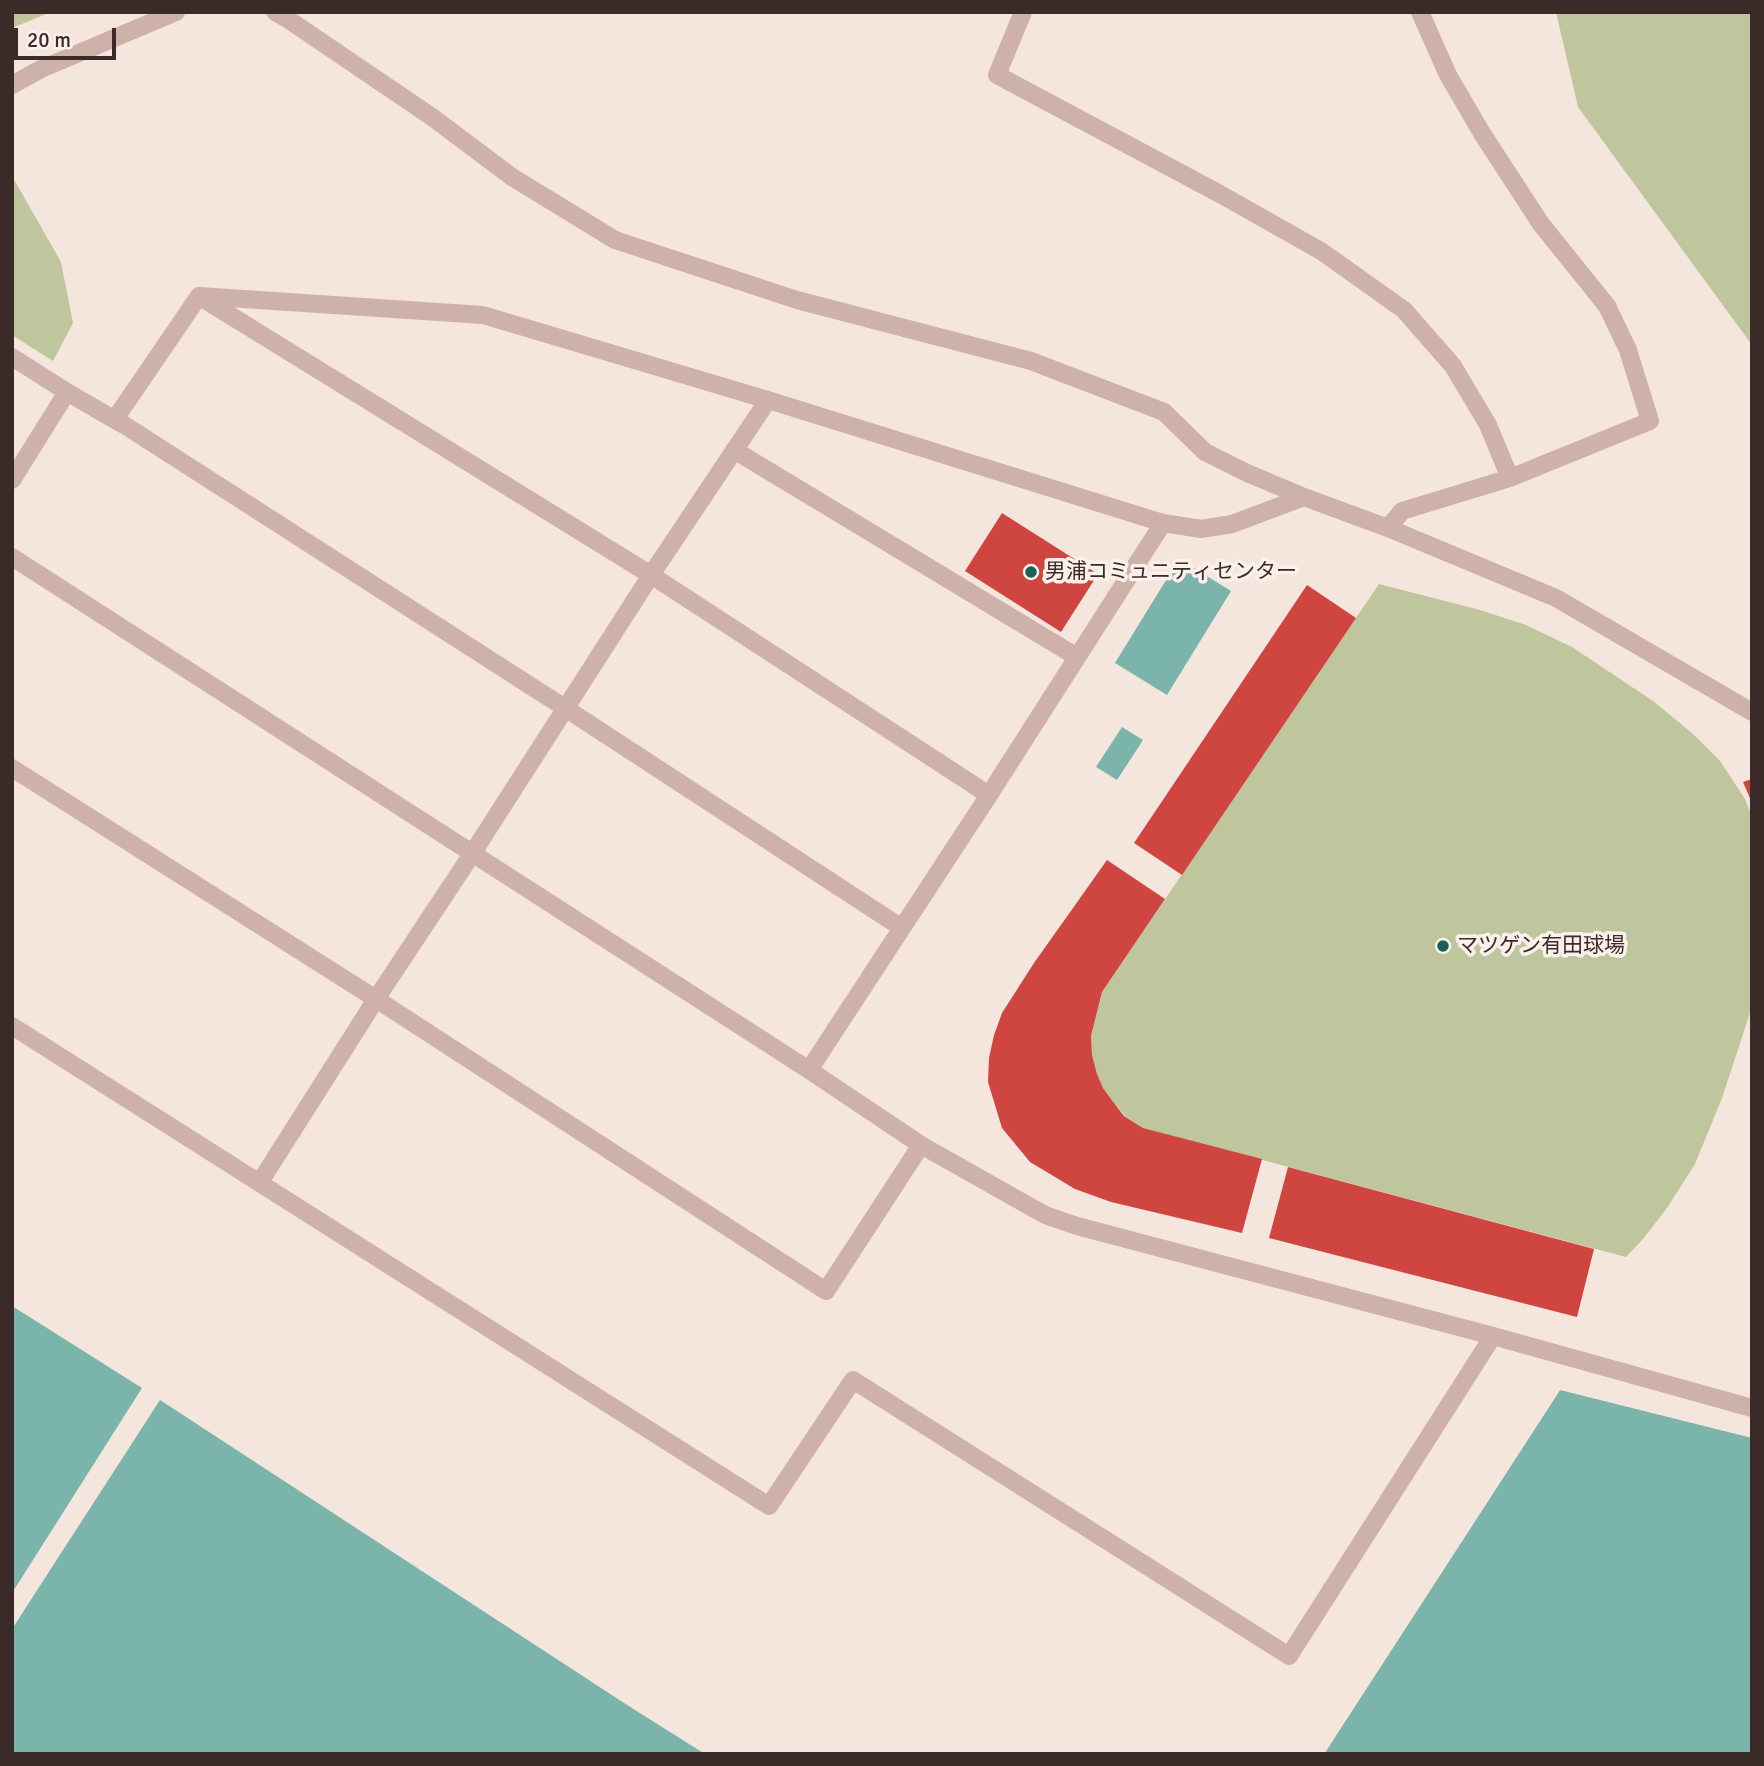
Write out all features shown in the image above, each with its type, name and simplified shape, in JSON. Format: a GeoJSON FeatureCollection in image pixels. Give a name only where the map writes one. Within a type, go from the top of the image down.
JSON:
{"type":"FeatureCollection","features":[{"type":"Feature","properties":{"kind":"street"},"geometry":{"type":"LineString","coordinates":[[12,85],[54,63],[176,12]]}},
{"type":"Feature","properties":{"kind":"street"},"geometry":{"type":"LineString","coordinates":[[1023,12],[997,75],[1321,251],[1404,310],[1453,366],[1488,425],[1510,478]]}},
{"type":"Feature","properties":{"kind":"street"},"geometry":{"type":"LineString","coordinates":[[1388,527],[1402,511],[1510,478],[1650,421],[1628,350],[1607,306],[1541,224],[1483,135],[1448,75],[1420,12]]}},
{"type":"Feature","properties":{"kind":"street"},"geometry":{"type":"LineString","coordinates":[[286,15],[432,117],[512,177],[615,240],[797,300],[1031,361],[1164,412],[1205,452],[1304,497],[1388,527],[1556,598],[1752,712]]}},
{"type":"Feature","properties":{"kind":"street"},"geometry":{"type":"LineString","coordinates":[[199,296],[482,315],[768,400],[1163,523],[1200,529],[1232,524],[1304,497]]}},
{"type":"Feature","properties":{"kind":"street"},"geometry":{"type":"LineString","coordinates":[[199,296],[115,419],[902,928]]}},
{"type":"Feature","properties":{"kind":"street"},"geometry":{"type":"LineString","coordinates":[[199,296],[651,575],[989,795]]}},
{"type":"Feature","properties":{"kind":"street"},"geometry":{"type":"LineString","coordinates":[[12,357],[67,393],[122,424]]}},
{"type":"Feature","properties":{"kind":"street"},"geometry":{"type":"LineString","coordinates":[[12,480],[67,393]]}},
{"type":"Feature","properties":{"kind":"street"},"geometry":{"type":"LineString","coordinates":[[260,1182],[651,575],[768,400]]}},
{"type":"Feature","properties":{"kind":"street"},"geometry":{"type":"LineString","coordinates":[[734,450],[1077,657]]}},
{"type":"Feature","properties":{"kind":"street"},"geometry":{"type":"LineString","coordinates":[[809,1070],[1163,523]]}},
{"type":"Feature","properties":{"kind":"street"},"geometry":{"type":"LineString","coordinates":[[12,557],[809,1070],[921,1145],[1025,1205],[1077,1226],[1752,1408]]}},
{"type":"Feature","properties":{"kind":"street"},"geometry":{"type":"LineString","coordinates":[[12,768],[376,999],[826,1292],[921,1145]]}},
{"type":"Feature","properties":{"kind":"street"},"geometry":{"type":"LineString","coordinates":[[12,1026],[769,1506],[853,1380],[1289,1656],[1493,1336]]}},
{"type":"Feature","properties":{"kind":"green space"},"geometry":{"type":"Polygon","coordinates":[[[12,12],[51,12],[12,28],[12,12]]]}},
{"type":"Feature","properties":{"kind":"green space"},"geometry":{"type":"Polygon","coordinates":[[[1556,12],[1752,12],[1752,345],[1578,107],[1556,12]]]}},
{"type":"Feature","properties":{"kind":"green space"},"geometry":{"type":"Polygon","coordinates":[[[12,176],[61,262],[73,323],[53,361],[12,335],[12,176]]]}},
{"type":"Feature","properties":{"kind":"green space","name":"マツゲン有田球場"},"geometry":{"type":"Polygon","coordinates":[[[1379,584],[1526,625],[1572,647],[1653,701],[1692,733],[1720,761],[1745,799],[1752,817],[1752,1006],[1722,1098],[1695,1164],[1667,1208],[1626,1257],[1143,1128],[1125,1116],[1103,1088],[1097,1074],[1091,1036],[1102,992],[1379,584]]]}},
{"type":"Feature","properties":{"kind":"water"},"geometry":{"type":"Polygon","coordinates":[[[1179,559],[1231,591],[1167,695],[1115,663],[1179,559]]]}},
{"type":"Feature","properties":{"kind":"water"},"geometry":{"type":"Polygon","coordinates":[[[1122,727],[1143,740],[1117,780],[1096,767],[1122,727]]]}},
{"type":"Feature","properties":{"kind":"water"},"geometry":{"type":"Polygon","coordinates":[[[12,1306],[142,1388],[12,1593],[12,1306]]]}},
{"type":"Feature","properties":{"kind":"water"},"geometry":{"type":"Polygon","coordinates":[[[1560,1390],[1752,1438],[1752,1754],[1324,1754],[1560,1390]]]}},
{"type":"Feature","properties":{"kind":"water"},"geometry":{"type":"Polygon","coordinates":[[[160,1400],[705,1754],[12,1754],[12,1629],[160,1400]]]}},
{"type":"Feature","properties":{"kind":"pier"},"geometry":{"type":"Polygon","coordinates":[[[1557,1389],[1560,1390],[1324,1754],[1321,1754],[1557,1389]]]}},
{"type":"Feature","properties":{"kind":"building","name":"男浦コミュニティセンター"},"geometry":{"type":"Polygon","coordinates":[[[1002,513],[1098,574],[1061,632],[965,571],[1002,513]]]}},
{"type":"Feature","properties":{"kind":"building"},"geometry":{"type":"Polygon","coordinates":[[[1307,585],[1356,618],[1182,875],[1134,843],[1307,585]]]}},
{"type":"Feature","properties":{"kind":"building"},"geometry":{"type":"Polygon","coordinates":[[[1752,779],[1752,803],[1743,782],[1752,779]]]}},
{"type":"Feature","properties":{"kind":"building"},"geometry":{"type":"Polygon","coordinates":[[[1107,860],[1165,899],[1102,992],[1091,1036],[1097,1074],[1103,1088],[1124,1116],[1143,1128],[1262,1159],[1242,1233],[1111,1202],[1075,1189],[1030,1162],[1002,1128],[988,1082],[989,1058],[1002,1013],[1107,860]]]}},
{"type":"Feature","properties":{"kind":"building"},"geometry":{"type":"Polygon","coordinates":[[[1288,1167],[1594,1249],[1577,1317],[1269,1238],[1288,1167]]]}},
{"type":"Feature","properties":{"kind":"place","name":"男浦コミュニティセンター"},"geometry":{"type":"Point","coordinates":[1031,572]}},
{"type":"Feature","properties":{"kind":"place","name":"マツゲン有田球場"},"geometry":{"type":"Point","coordinates":[1443,946]}}]}
